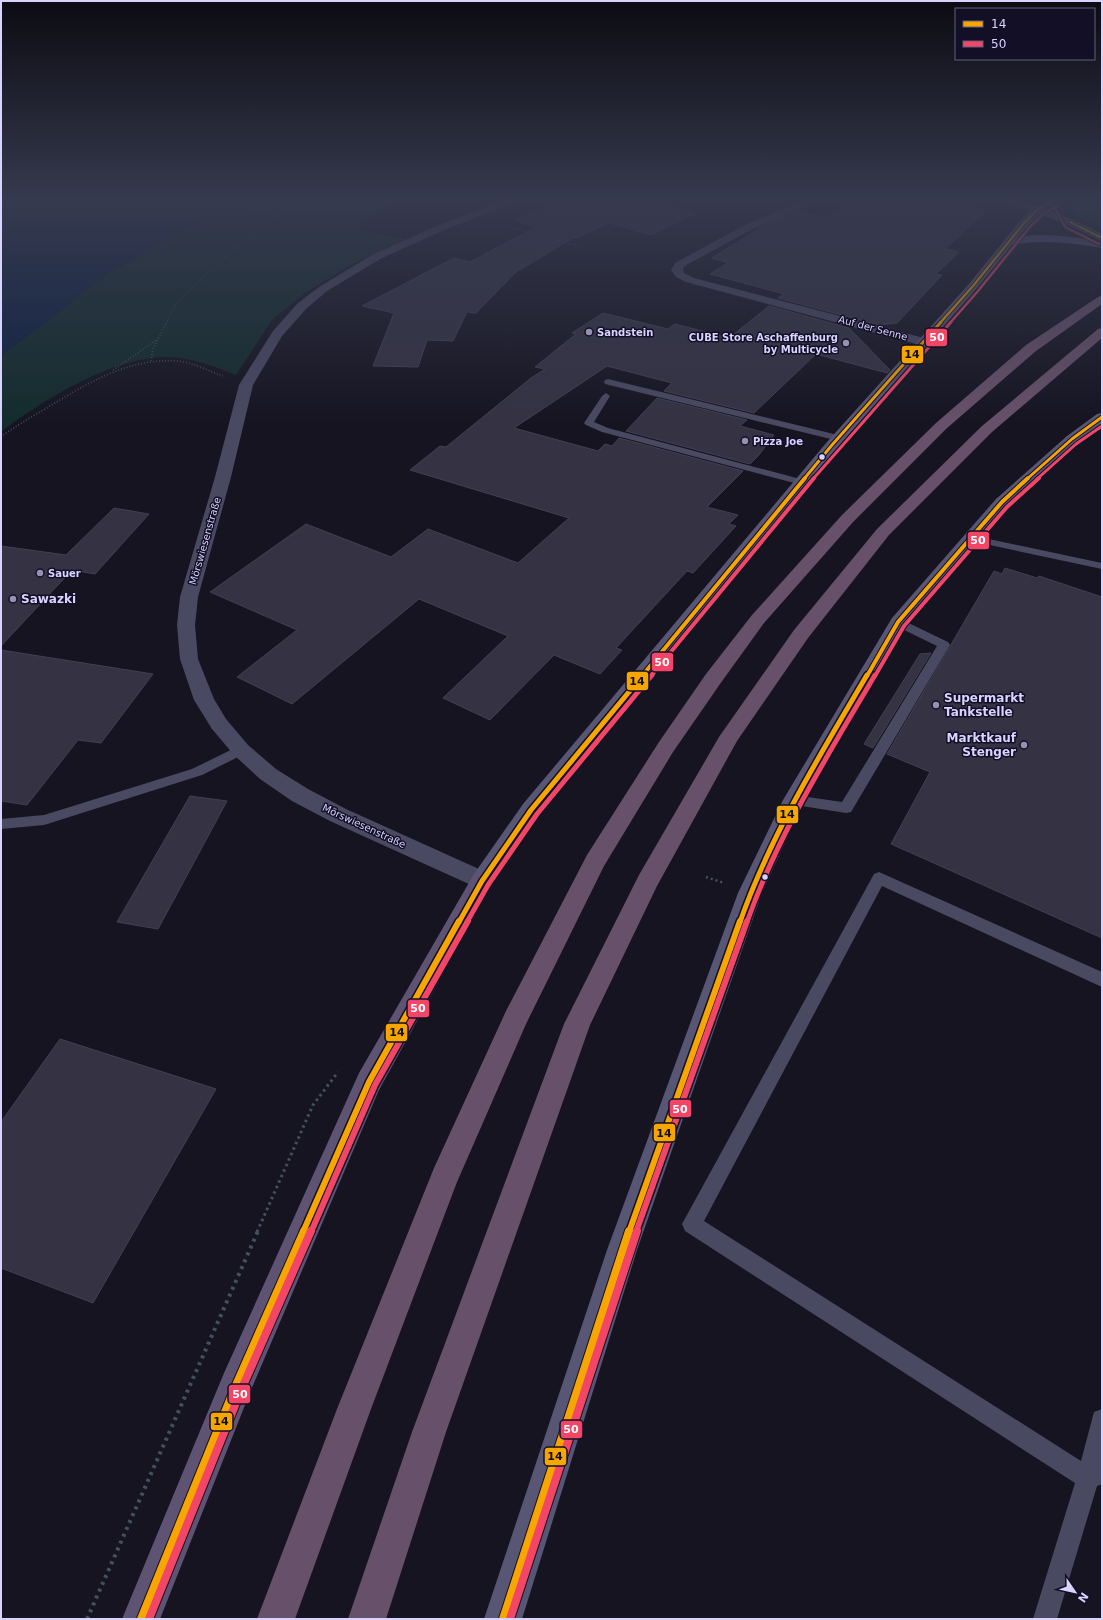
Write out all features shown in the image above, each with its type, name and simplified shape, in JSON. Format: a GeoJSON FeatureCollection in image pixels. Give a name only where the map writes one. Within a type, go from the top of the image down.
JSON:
{"type":"FeatureCollection","features":[{"type":"Feature","properties":{"kind":"highway"},"geometry":{"type":"LineString","coordinates":[[276,1619],[354,1409],[444,1178],[514,1019],[595,861],[666,746],[712,679],[758,619],[848,518],[941,426],[1025,353],[1099,301]]}},
{"type":"Feature","properties":{"kind":"highway"},"geometry":{"type":"LineString","coordinates":[[367,1619],[428,1432],[577,1024],[647,882],[686,813],[730,737],[801,634],[883,532],[987,429],[1102,332]]}},
{"type":"Feature","properties":{"kind":"main road"},"geometry":{"type":"LineString","coordinates":[[141,1619],[236,1385],[369,1082],[482,881]]}},
{"type":"Feature","properties":{"kind":"street","name":"Mörswiesenstraße"},"geometry":{"type":"LineString","coordinates":[[349,274],[323,289],[302,306],[277,334],[246,385],[223,477],[189,597],[186,625],[189,659],[204,700],[219,724],[241,750],[268,774],[300,795],[338,815],[482,881]]}},
{"type":"Feature","properties":{"kind":"street","name":"Auf der Senne"},"geometry":{"type":"LineString","coordinates":[[680,274],[690,280],[924,342]]}},
{"type":"Feature","properties":{"kind":"street"},"geometry":{"type":"LineString","coordinates":[[482,881],[531,810],[839,438],[983,274]]}},
{"type":"Feature","properties":{"kind":"street"},"geometry":{"type":"LineString","coordinates":[[504,1619],[624,1242],[750,893],[794,800],[898,622],[1002,502],[1072,439],[1102,417]]}},
{"type":"Feature","properties":{"kind":"lane"},"geometry":{"type":"LineString","coordinates":[[608,382],[839,438]]}},
{"type":"Feature","properties":{"kind":"lane"},"geometry":{"type":"LineString","coordinates":[[606,396],[589,423],[605,430],[802,482]]}},
{"type":"Feature","properties":{"kind":"lane"},"geometry":{"type":"LineString","coordinates":[[970,538],[1102,566]]}},
{"type":"Feature","properties":{"kind":"lane"},"geometry":{"type":"LineString","coordinates":[[794,800],[846,808],[944,645],[898,622]]}},
{"type":"Feature","properties":{"kind":"lane"},"geometry":{"type":"LineString","coordinates":[[1,824],[44,820],[197,772],[241,750]]}},
{"type":"Feature","properties":{"kind":"lane"},"geometry":{"type":"LineString","coordinates":[[1095,1476],[692,1224],[879,878],[1102,980]]}},
{"type":"Feature","properties":{"kind":"lane"},"geometry":{"type":"LineString","coordinates":[[1045,1619],[1095,1476],[1102,1420]]}},
{"type":"Feature","properties":{"kind":"path"},"geometry":{"type":"LineString","coordinates":[[151,361],[153,349],[177,302],[208,274]]}},
{"type":"Feature","properties":{"kind":"path"},"geometry":{"type":"LineString","coordinates":[[109,373],[158,339]]}},
{"type":"Feature","properties":{"kind":"path"},"geometry":{"type":"LineString","coordinates":[[1,437],[16,426],[94,379],[123,368],[151,361],[178,361],[199,366],[246,385]]}},
{"type":"Feature","properties":{"kind":"green space"},"geometry":{"type":"Polygon","coordinates":[[[107,274],[337,274],[306,292],[272,320],[236,375],[203,363],[168,357],[147,359],[125,364],[80,382],[58,394],[1,432],[1,355],[50,319],[107,274]]]}},
{"type":"Feature","properties":{"kind":"water"},"geometry":{"type":"Polygon","coordinates":[[[1,274],[107,274],[50,319],[1,355],[1,274]]]}},
{"type":"Feature","properties":{"kind":"building"},"geometry":{"type":"Polygon","coordinates":[[[424,274],[514,274],[476,313],[467,312],[453,341],[427,340],[418,367],[373,366],[394,313],[362,306],[424,274]]]}},
{"type":"Feature","properties":{"kind":"building"},"geometry":{"type":"Polygon","coordinates":[[[710,274],[936,274],[942,275],[897,323],[879,325],[778,298],[784,294],[710,274]]]}},
{"type":"Feature","properties":{"kind":"building"},"geometry":{"type":"Polygon","coordinates":[[[769,306],[849,328],[890,370],[887,373],[816,354],[754,413],[664,391],[672,383],[607,366],[514,428],[598,451],[605,444],[612,446],[619,438],[743,471],[707,507],[738,515],[729,524],[736,526],[693,573],[687,571],[616,648],[622,650],[600,674],[554,655],[490,720],[443,698],[508,636],[419,599],[292,704],[237,677],[297,630],[210,592],[306,524],[391,557],[428,529],[518,563],[569,518],[410,470],[440,446],[446,447],[531,378],[545,369],[535,367],[576,334],[572,333],[603,313],[668,329],[675,324],[729,338],[769,306]]]}},
{"type":"Feature","properties":{"kind":"building"},"geometry":{"type":"Polygon","coordinates":[[[657,398],[747,420],[740,426],[774,435],[750,464],[626,431],[657,398]]]}},
{"type":"Feature","properties":{"kind":"building"},"geometry":{"type":"Polygon","coordinates":[[[114,508],[149,514],[95,574],[72,570],[1,646],[1,546],[66,555],[114,508]]]}},
{"type":"Feature","properties":{"kind":"building","name":"Marktkauf Stenger"},"geometry":{"type":"Polygon","coordinates":[[[1005,568],[1037,578],[1039,576],[1102,597],[1102,938],[891,844],[930,772],[887,754],[994,571],[1002,574],[1005,568]]]}},
{"type":"Feature","properties":{"kind":"building"},"geometry":{"type":"Polygon","coordinates":[[[1,650],[153,674],[101,743],[78,740],[27,805],[1,801],[1,650]]]}},
{"type":"Feature","properties":{"kind":"building"},"geometry":{"type":"Polygon","coordinates":[[[931,653],[873,748],[864,744],[920,654],[931,653]]]}},
{"type":"Feature","properties":{"kind":"building"},"geometry":{"type":"Polygon","coordinates":[[[190,796],[227,801],[158,929],[117,922],[190,796]]]}},
{"type":"Feature","properties":{"kind":"building"},"geometry":{"type":"Polygon","coordinates":[[[60,1039],[216,1089],[93,1303],[1,1268],[1,1122],[60,1039]]]}},
{"type":"Feature","properties":{"kind":"transit line","name":"14"},"geometry":{"type":"LineString","coordinates":[[141,1619],[236,1385],[369,1082],[482,881],[531,810],[832,445],[983,274]]}},
{"type":"Feature","properties":{"kind":"transit line","name":"50"},"geometry":{"type":"LineString","coordinates":[[149,1619],[242,1388],[375,1085],[488,885],[537,814],[837,450],[992,274]]}},
{"type":"Feature","properties":{"kind":"transit line","name":"14"},"geometry":{"type":"LineString","coordinates":[[503,1619],[622,1250],[750,893],[794,800],[898,622],[1002,502],[1072,439],[1102,417]]}},
{"type":"Feature","properties":{"kind":"transit line","name":"50"},"geometry":{"type":"LineString","coordinates":[[510,1619],[629,1252],[756,896],[800,803],[904,626],[1007,507],[1076,444],[1102,426]]}},
{"type":"Feature","properties":{"kind":"place","name":"Sandstein"},"geometry":{"type":"Point","coordinates":[589,332]}},
{"type":"Feature","properties":{"kind":"place","name":"CUBE Store Aschaffenburg by Multicycle"},"geometry":{"type":"Point","coordinates":[846,343]}},
{"type":"Feature","properties":{"kind":"place","name":"Pizza Joe"},"geometry":{"type":"Point","coordinates":[745,441]}},
{"type":"Feature","properties":{"kind":"place","name":"Sauer"},"geometry":{"type":"Point","coordinates":[40,573]}},
{"type":"Feature","properties":{"kind":"place","name":"Sawazki"},"geometry":{"type":"Point","coordinates":[13,599]}},
{"type":"Feature","properties":{"kind":"place","name":"Supermarkt Tankstelle"},"geometry":{"type":"Point","coordinates":[936,705]}},
{"type":"Feature","properties":{"kind":"place","name":"Marktkauf Stenger"},"geometry":{"type":"Point","coordinates":[1024,745]}}]}
